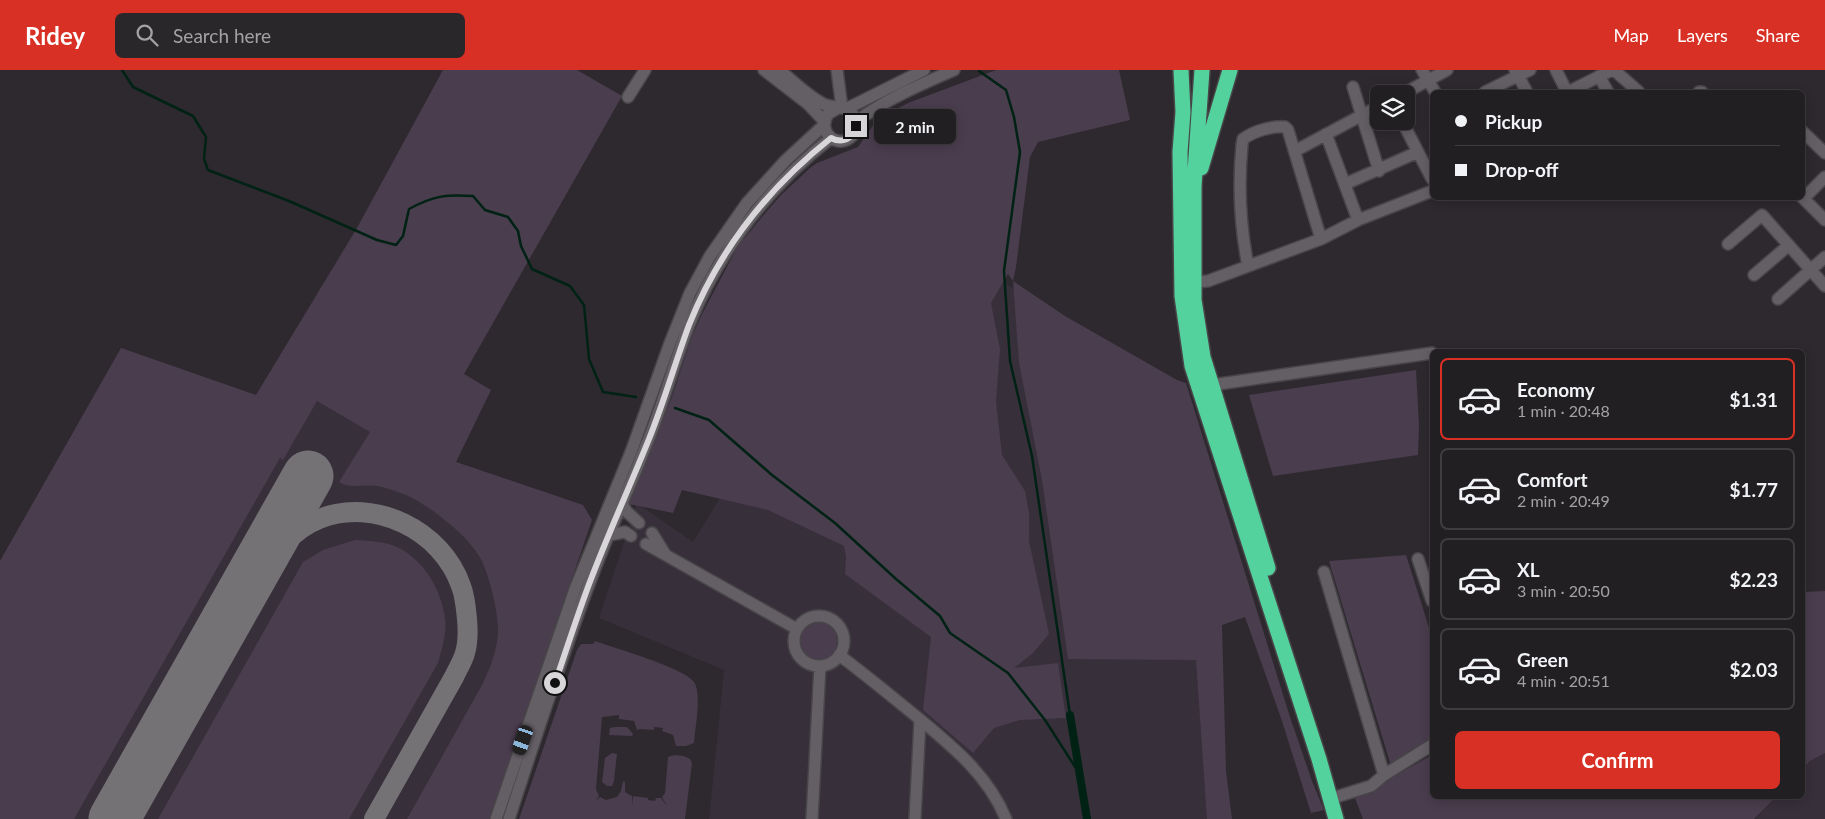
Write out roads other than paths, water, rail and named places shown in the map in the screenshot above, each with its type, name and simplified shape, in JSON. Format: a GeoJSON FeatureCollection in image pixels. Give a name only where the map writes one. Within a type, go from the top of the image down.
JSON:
{"type":"FeatureCollection","features":[{"type":"Feature","properties":{"kind":"highway"},"geometry":{"type":"LineString","coordinates":[[1202,70],[1194,186],[1193,282],[1200,341],[1212,386],[1346,819]]}},
{"type":"Feature","properties":{"kind":"highway"},"geometry":{"type":"LineString","coordinates":[[1194,186],[1230,70]]}},
{"type":"Feature","properties":{"kind":"highway"},"geometry":{"type":"LineString","coordinates":[[1180,72],[1183,112],[1180,152],[1182,296],[1192,366],[1319,759],[1336,819]]}},
{"type":"Feature","properties":{"kind":"street"},"geometry":{"type":"LineString","coordinates":[[628,96],[645,70]]}},
{"type":"Feature","properties":{"kind":"street"},"geometry":{"type":"LineString","coordinates":[[764,70],[808,104],[824,124],[826,132],[831,138],[838,140],[847,139],[855,130],[856,122],[853,114],[842,108],[828,106],[817,100],[779,70]]}},
{"type":"Feature","properties":{"kind":"street"},"geometry":{"type":"LineString","coordinates":[[837,70],[842,108]]}},
{"type":"Feature","properties":{"kind":"street"},"geometry":{"type":"LineString","coordinates":[[571,620],[580,575],[638,434],[670,344],[700,274],[722,238],[747,203],[785,161],[824,124],[828,114],[924,70]]}},
{"type":"Feature","properties":{"kind":"street"},"geometry":{"type":"LineString","coordinates":[[856,122],[922,84],[954,70]]}},
{"type":"Feature","properties":{"kind":"street"},"geometry":{"type":"LineString","coordinates":[[1413,85],[1425,75],[1447,70]]}},
{"type":"Feature","properties":{"kind":"street"},"geometry":{"type":"LineString","coordinates":[[1489,90],[1517,73],[1530,70]]}},
{"type":"Feature","properties":{"kind":"street"},"geometry":{"type":"LineString","coordinates":[[1556,70],[1567,90]]}},
{"type":"Feature","properties":{"kind":"street"},"geometry":{"type":"LineString","coordinates":[[1572,90],[1613,70],[1637,90]]}},
{"type":"Feature","properties":{"kind":"street"},"geometry":{"type":"LineString","coordinates":[[1517,73],[1526,90]]}},
{"type":"Feature","properties":{"kind":"street"},"geometry":{"type":"LineString","coordinates":[[1425,75],[1434,90]]}},
{"type":"Feature","properties":{"kind":"street"},"geometry":{"type":"LineString","coordinates":[[1600,76],[1607,90]]}},
{"type":"Feature","properties":{"kind":"street"},"geometry":{"type":"LineString","coordinates":[[1353,87],[1379,171]]}},
{"type":"Feature","properties":{"kind":"street"},"geometry":{"type":"LineString","coordinates":[[1295,151],[1370,111]]}},
{"type":"Feature","properties":{"kind":"street"},"geometry":{"type":"LineString","coordinates":[[1248,266],[1240,214],[1239,183],[1243,139],[1249,134],[1272,127],[1285,127],[1288,130],[1321,239]]}},
{"type":"Feature","properties":{"kind":"street"},"geometry":{"type":"LineString","coordinates":[[1407,130],[1430,175]]}},
{"type":"Feature","properties":{"kind":"street"},"geometry":{"type":"LineString","coordinates":[[1326,134],[1358,220]]}},
{"type":"Feature","properties":{"kind":"street"},"geometry":{"type":"LineString","coordinates":[[1805,134],[1825,153]]}},
{"type":"Feature","properties":{"kind":"street"},"geometry":{"type":"LineString","coordinates":[[496,819],[566,632],[656,422],[689,326],[714,273],[734,240],[758,209],[793,170],[831,138]]}},
{"type":"Feature","properties":{"kind":"street"},"geometry":{"type":"LineString","coordinates":[[1345,184],[1379,171],[1418,152]]}},
{"type":"Feature","properties":{"kind":"street"},"geometry":{"type":"LineString","coordinates":[[1805,195],[1825,177]]}},
{"type":"Feature","properties":{"kind":"street"},"geometry":{"type":"LineString","coordinates":[[1193,282],[1208,280],[1321,239],[1358,220],[1430,192]]}},
{"type":"Feature","properties":{"kind":"street"},"geometry":{"type":"LineString","coordinates":[[1805,199],[1825,220]]}},
{"type":"Feature","properties":{"kind":"street"},"geometry":{"type":"LineString","coordinates":[[1728,244],[1762,215],[1825,286]]}},
{"type":"Feature","properties":{"kind":"street"},"geometry":{"type":"LineString","coordinates":[[1754,275],[1789,245]]}},
{"type":"Feature","properties":{"kind":"street"},"geometry":{"type":"LineString","coordinates":[[1778,299],[1825,257]]}},
{"type":"Feature","properties":{"kind":"street"},"geometry":{"type":"LineString","coordinates":[[1212,386],[1430,353]]}},
{"type":"Feature","properties":{"kind":"street"},"geometry":{"type":"LineString","coordinates":[[622,503],[626,511],[638,523]]}},
{"type":"Feature","properties":{"kind":"street"},"geometry":{"type":"LineString","coordinates":[[609,535],[628,534],[618,514]]}},
{"type":"Feature","properties":{"kind":"street"},"geometry":{"type":"LineString","coordinates":[[652,533],[665,554]]}},
{"type":"Feature","properties":{"kind":"street"},"geometry":{"type":"LineString","coordinates":[[646,544],[797,629]]}},
{"type":"Feature","properties":{"kind":"street"},"geometry":{"type":"LineString","coordinates":[[1418,559],[1430,595]]}},
{"type":"Feature","properties":{"kind":"street"},"geometry":{"type":"LineString","coordinates":[[1324,572],[1384,775]]}},
{"type":"Feature","properties":{"kind":"street"},"geometry":{"type":"LineString","coordinates":[[824,617],[832,620],[842,632],[843,648],[840,655],[831,663],[820,666],[805,662],[796,651],[794,644],[797,629],[808,618],[824,617]]}},
{"type":"Feature","properties":{"kind":"street"},"geometry":{"type":"LineString","coordinates":[[509,819],[566,632]]}},
{"type":"Feature","properties":{"kind":"street"},"geometry":{"type":"LineString","coordinates":[[840,655],[946,740],[982,777],[995,796],[1006,819]]}},
{"type":"Feature","properties":{"kind":"street"},"geometry":{"type":"LineString","coordinates":[[812,819],[820,666]]}},
{"type":"Feature","properties":{"kind":"street"},"geometry":{"type":"LineString","coordinates":[[914,819],[920,720]]}},
{"type":"Feature","properties":{"kind":"street"},"geometry":{"type":"LineString","coordinates":[[1339,796],[1370,786],[1430,746]]}},
{"type":"Feature","properties":{"kind":"waterway"},"geometry":{"type":"LineString","coordinates":[[122,70],[133,87],[193,116],[206,137],[204,159],[208,170],[289,201],[377,240],[396,245],[403,236],[409,209],[425,201],[440,197],[455,195],[473,196],[485,210],[508,217],[518,231],[521,246],[532,269],[570,286],[584,305],[589,359],[603,392],[636,397]]}},
{"type":"Feature","properties":{"kind":"waterway"},"geometry":{"type":"LineString","coordinates":[[979,71],[1006,90],[1014,117],[1020,152],[1004,271],[1010,361],[1032,456],[1070,715]]}},
{"type":"Feature","properties":{"kind":"waterway"},"geometry":{"type":"LineString","coordinates":[[675,408],[709,420],[772,475],[835,523],[940,616],[950,633],[1008,673],[1045,720],[1079,773]]}},
{"type":"Feature","properties":{"kind":"waterway"},"geometry":{"type":"LineString","coordinates":[[1070,715],[1087,819]]}}]}
